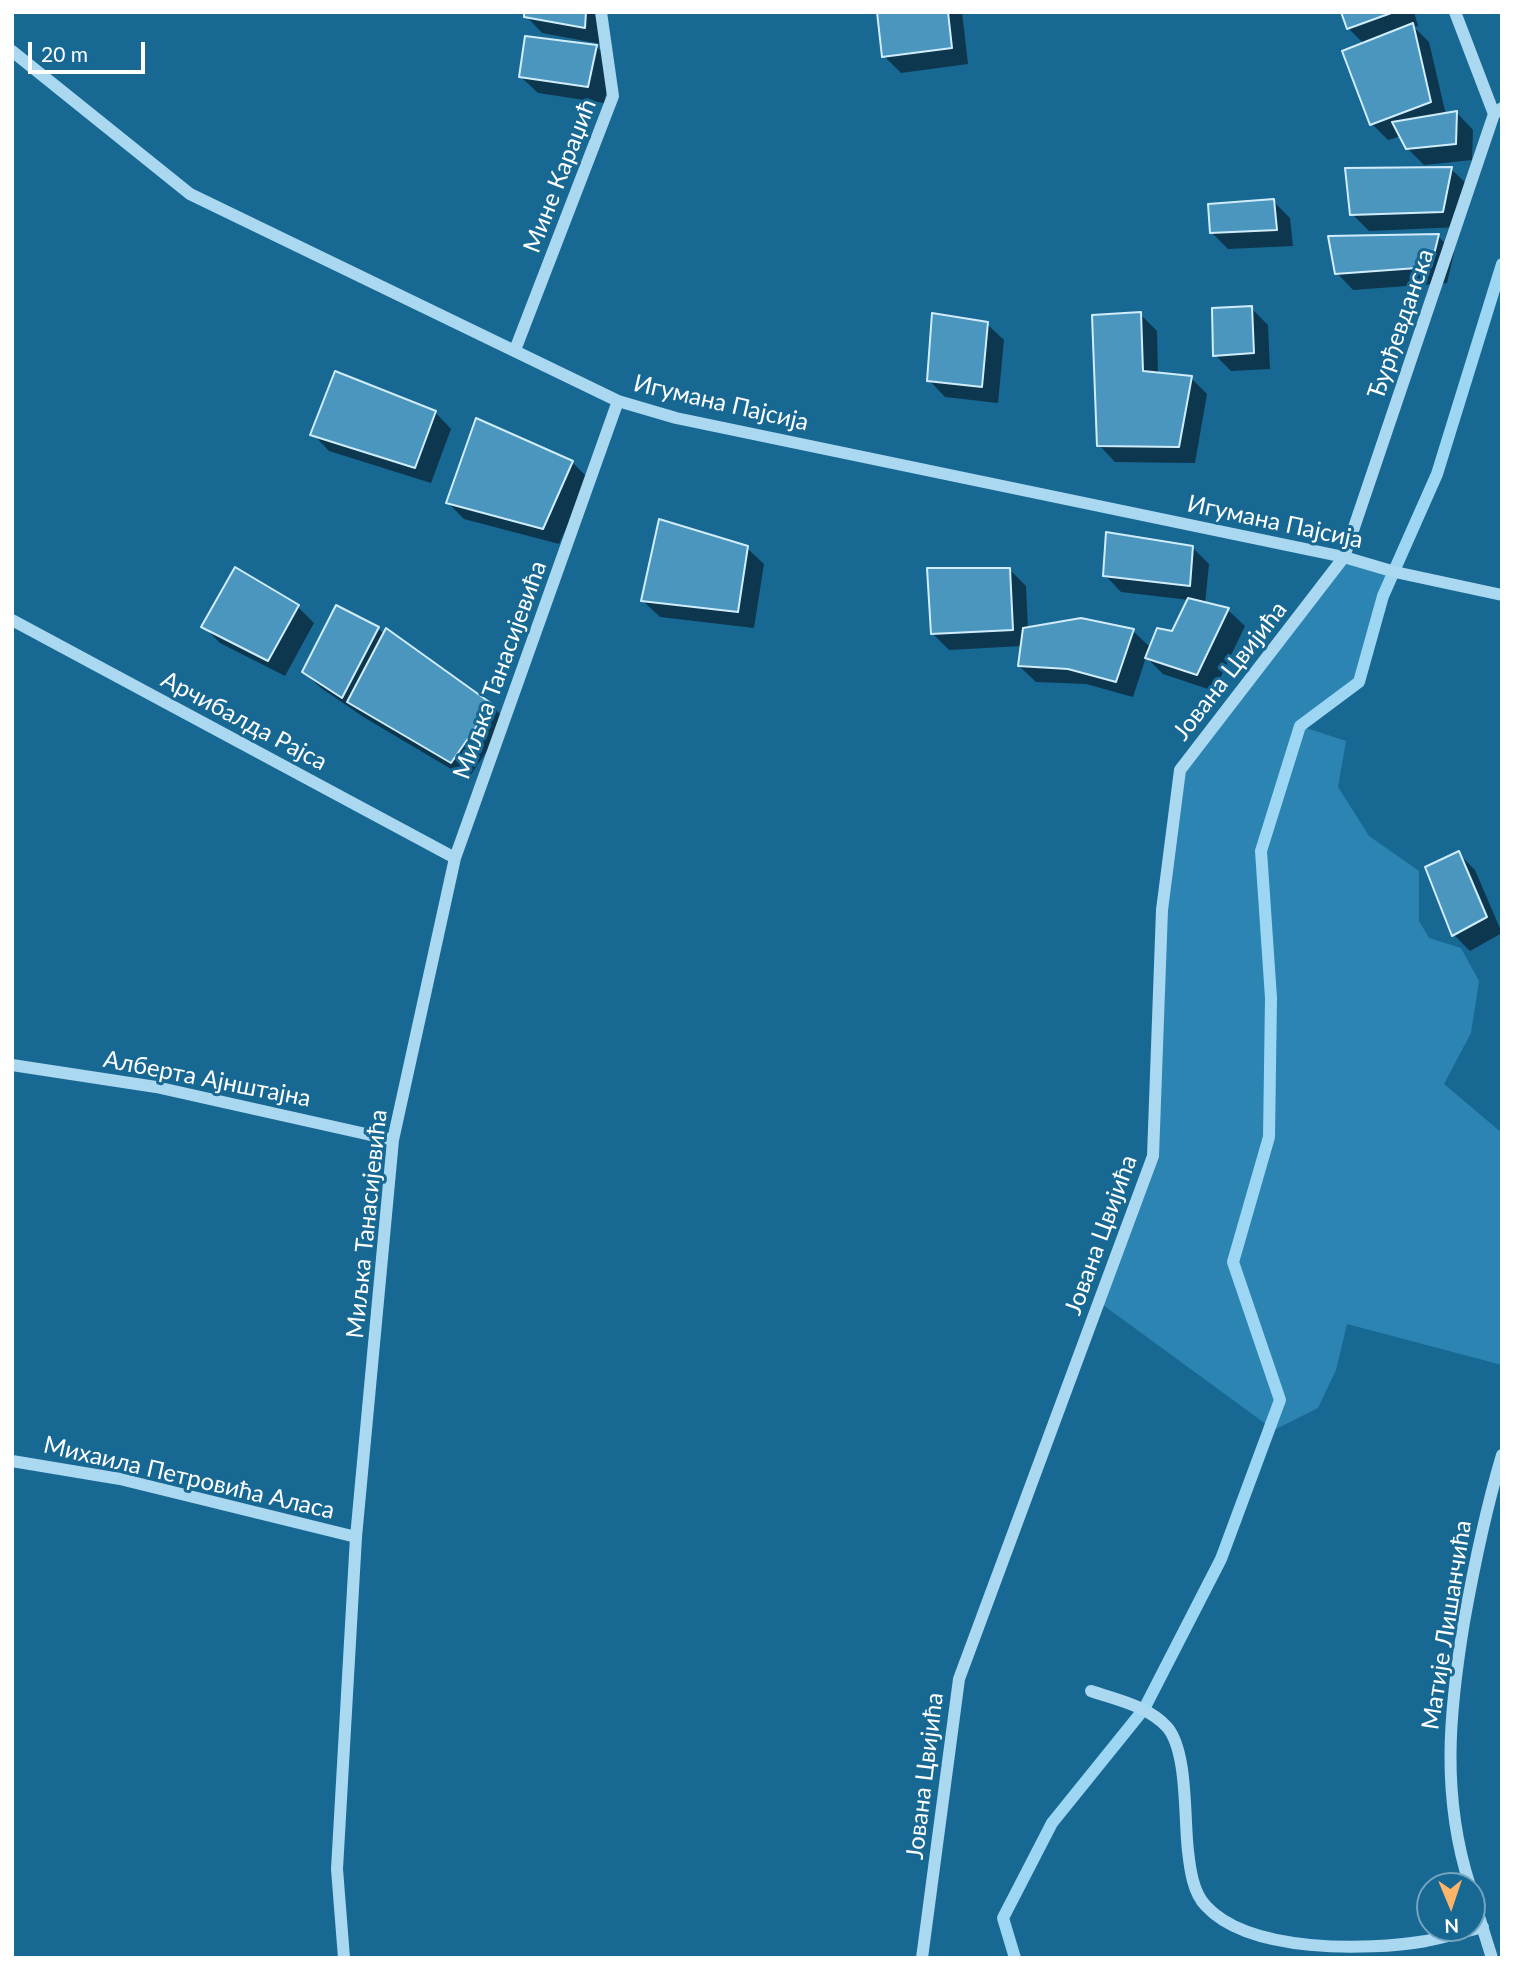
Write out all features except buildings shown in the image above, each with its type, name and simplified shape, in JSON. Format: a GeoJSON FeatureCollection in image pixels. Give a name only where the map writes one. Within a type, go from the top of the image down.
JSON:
{"type":"FeatureCollection","features":[{"type":"Feature","properties":{"kind":"street","name":"Мине Караџић"},"geometry":{"type":"LineString","coordinates":[[515,350],[613,96],[601,12]]}},
{"type":"Feature","properties":{"kind":"street"},"geometry":{"type":"LineString","coordinates":[[1455,12],[1498,111]]}},
{"type":"Feature","properties":{"kind":"street","name":"Игумана Пајсија"},"geometry":{"type":"LineString","coordinates":[[12,51],[190,194],[618,401],[690,421],[1344,557],[1395,572],[1502,595]]}},
{"type":"Feature","properties":{"kind":"street","name":"Ђурђевданска"},"geometry":{"type":"LineString","coordinates":[[1344,557],[1498,111]]}},
{"type":"Feature","properties":{"kind":"street","name":"Миљка Танасијевића"},"geometry":{"type":"LineString","coordinates":[[344,1958],[337,1869],[356,1537],[393,1140],[455,858],[618,401]]}},
{"type":"Feature","properties":{"kind":"street","name":"Јована Цвијића"},"geometry":{"type":"LineString","coordinates":[[922,1958],[959,1679],[1153,1156],[1162,910],[1180,770],[1344,557]]}},
{"type":"Feature","properties":{"kind":"street","name":"Арчибалда Рајса"},"geometry":{"type":"LineString","coordinates":[[12,620],[455,858]]}},
{"type":"Feature","properties":{"kind":"street","name":"Алберта Ајнштајна"},"geometry":{"type":"LineString","coordinates":[[12,1065],[156,1087],[393,1140]]}},
{"type":"Feature","properties":{"kind":"street","name":"Матије Лишанчића"},"geometry":{"type":"LineString","coordinates":[[1465,1872],[1451,1789],[1450,1727],[1453,1689],[1473,1572],[1502,1455]]}},
{"type":"Feature","properties":{"kind":"street","name":"Михаила Петровића Аласа"},"geometry":{"type":"LineString","coordinates":[[12,1461],[120,1479],[356,1537]]}},
{"type":"Feature","properties":{"kind":"street"},"geometry":{"type":"LineString","coordinates":[[1091,1691],[1144,1709],[1166,1726],[1175,1738],[1180,1758],[1188,1853],[1194,1885],[1204,1905],[1224,1921],[1251,1934],[1286,1942],[1328,1946],[1376,1946],[1416,1942]]}},
{"type":"Feature","properties":{"kind":"street"},"geometry":{"type":"LineString","coordinates":[[1486,1937],[1492,1958]]}},
{"type":"Feature","properties":{"kind":"shaded area"},"geometry":{"type":"Polygon","coordinates":[[[1344,557],[1395,572],[1383,596],[1359,682],[1300,726],[1346,741],[1338,787],[1369,836],[1419,871],[1419,921],[1429,938],[1461,948],[1479,981],[1471,1033],[1444,1084],[1502,1133],[1502,1365],[1347,1324],[1336,1370],[1318,1408],[1274,1430],[1099,1302],[1153,1156],[1162,910],[1180,770],[1344,557]]]}},
{"type":"Feature","properties":{"kind":"waterway"},"geometry":{"type":"LineString","coordinates":[[1015,1958],[1003,1918],[1052,1823],[1144,1709],[1221,1559],[1280,1400],[1233,1262],[1269,1137],[1271,998],[1261,851],[1300,726],[1359,682],[1383,596],[1437,474],[1502,264]]}}]}
